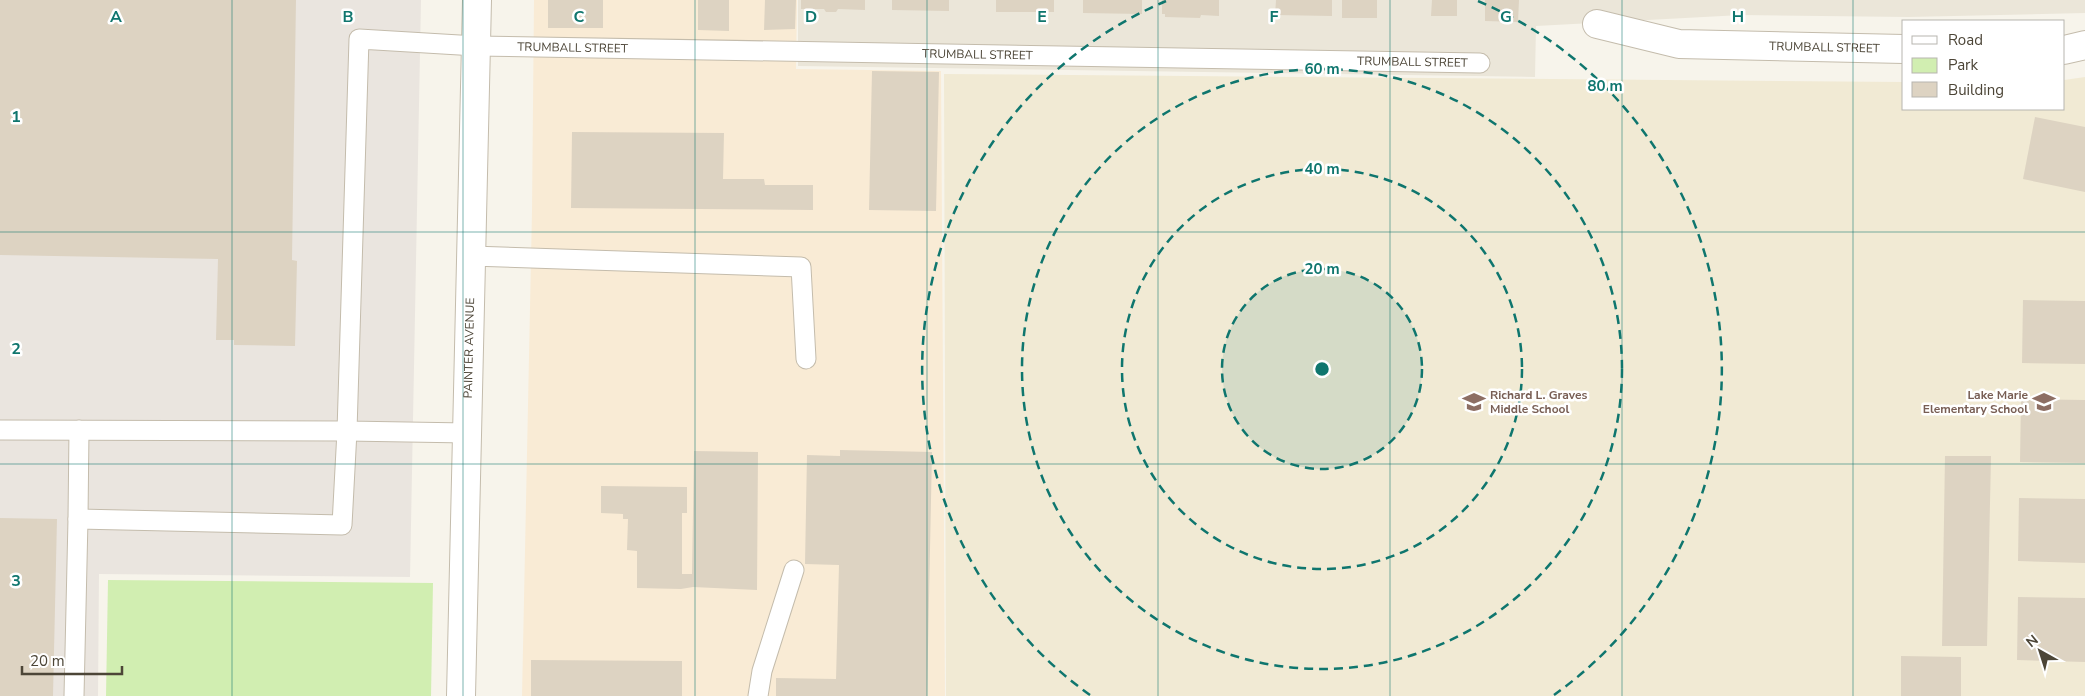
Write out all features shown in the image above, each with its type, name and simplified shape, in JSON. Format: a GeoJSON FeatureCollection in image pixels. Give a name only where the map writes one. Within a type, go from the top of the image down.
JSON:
{"type":"FeatureCollection","features":[{"type":"Feature","properties":{"kind":"street","name":"PAINTER AVENUE"},"geometry":{"type":"LineString","coordinates":[[461,696],[477,0]]}},
{"type":"Feature","properties":{"kind":"street","name":"TRUMBALL STREET"},"geometry":{"type":"LineString","coordinates":[[1597,24],[1678,44],[1902,49]]}},
{"type":"Feature","properties":{"kind":"street"},"geometry":{"type":"LineString","coordinates":[[2065,50],[2085,45]]}},
{"type":"Feature","properties":{"kind":"lane","name":"TRUMBALL STREET"},"geometry":{"type":"LineString","coordinates":[[347,431],[359,40],[476,46],[1480,63]]}},
{"type":"Feature","properties":{"kind":"lane"},"geometry":{"type":"LineString","coordinates":[[471,256],[800,267],[806,359]]}},
{"type":"Feature","properties":{"kind":"lane"},"geometry":{"type":"LineString","coordinates":[[0,430],[467,433]]}},
{"type":"Feature","properties":{"kind":"lane"},"geometry":{"type":"LineString","coordinates":[[74,696],[79,430]]}},
{"type":"Feature","properties":{"kind":"lane"},"geometry":{"type":"LineString","coordinates":[[78,519],[342,525],[347,431]]}},
{"type":"Feature","properties":{"kind":"lane"},"geometry":{"type":"LineString","coordinates":[[758,696],[762,671],[794,570]]}},
{"type":"Feature","properties":{"kind":"shaded area"},"geometry":{"type":"Polygon","coordinates":[[[0,0],[421,0],[410,577],[99,574],[98,696],[0,696],[0,0]]]}},
{"type":"Feature","properties":{"kind":"shaded area"},"geometry":{"type":"Polygon","coordinates":[[[534,0],[797,0],[796,69],[941,71],[945,696],[522,696],[532,211],[534,0]]]}},
{"type":"Feature","properties":{"kind":"shaded area"},"geometry":{"type":"Polygon","coordinates":[[[798,0],[2085,0],[2085,13],[1908,17],[1741,15],[1536,26],[1535,77],[798,66],[798,0]]]}},
{"type":"Feature","properties":{"kind":"shaded area","name":"Richard L. Graves Middle School"},"geometry":{"type":"Polygon","coordinates":[[[944,74],[1902,82],[1902,110],[2065,110],[2065,80],[2085,77],[2085,696],[946,696],[944,74]]]}},
{"type":"Feature","properties":{"kind":"green space"},"geometry":{"type":"Polygon","coordinates":[[[108,580],[433,583],[431,696],[106,696],[108,580]]]}},
{"type":"Feature","properties":{"kind":"building"},"geometry":{"type":"Polygon","coordinates":[[[0,0],[296,0],[292,260],[297,261],[295,346],[234,345],[234,340],[216,340],[218,259],[0,255],[0,0]]]}},
{"type":"Feature","properties":{"kind":"building"},"geometry":{"type":"Polygon","coordinates":[[[548,0],[603,0],[603,28],[548,28],[548,0]]]}},
{"type":"Feature","properties":{"kind":"building"},"geometry":{"type":"Polygon","coordinates":[[[698,0],[729,0],[729,31],[698,30],[698,0]]]}},
{"type":"Feature","properties":{"kind":"building"},"geometry":{"type":"Polygon","coordinates":[[[765,0],[796,0],[795,29],[764,30],[765,0]]]}},
{"type":"Feature","properties":{"kind":"building"},"geometry":{"type":"Polygon","coordinates":[[[801,0],[865,0],[865,10],[838,9],[836,12],[826,12],[824,9],[801,9],[801,0]]]}},
{"type":"Feature","properties":{"kind":"building"},"geometry":{"type":"Polygon","coordinates":[[[892,0],[949,0],[949,11],[892,10],[892,0]]]}},
{"type":"Feature","properties":{"kind":"building"},"geometry":{"type":"Polygon","coordinates":[[[996,0],[1054,0],[1054,12],[996,12],[996,0]]]}},
{"type":"Feature","properties":{"kind":"building"},"geometry":{"type":"Polygon","coordinates":[[[1083,0],[1142,0],[1142,14],[1083,13],[1083,0]]]}},
{"type":"Feature","properties":{"kind":"building"},"geometry":{"type":"Polygon","coordinates":[[[1162,0],[1219,0],[1219,16],[1201,15],[1200,18],[1165,17],[1165,14],[1162,14],[1162,0]]]}},
{"type":"Feature","properties":{"kind":"building"},"geometry":{"type":"Polygon","coordinates":[[[1276,0],[1332,0],[1332,16],[1275,15],[1276,0]]]}},
{"type":"Feature","properties":{"kind":"building"},"geometry":{"type":"Polygon","coordinates":[[[1342,0],[1377,0],[1377,18],[1342,18],[1342,0]]]}},
{"type":"Feature","properties":{"kind":"building"},"geometry":{"type":"Polygon","coordinates":[[[1432,0],[1457,0],[1457,16],[1431,16],[1432,0]]]}},
{"type":"Feature","properties":{"kind":"building"},"geometry":{"type":"Polygon","coordinates":[[[1485,0],[1519,0],[1518,22],[1485,21],[1485,0]]]}},
{"type":"Feature","properties":{"kind":"building"},"geometry":{"type":"Polygon","coordinates":[[[872,71],[939,72],[936,211],[869,210],[872,71]]]}},
{"type":"Feature","properties":{"kind":"building"},"geometry":{"type":"Polygon","coordinates":[[[2035,117],[2085,127],[2085,192],[2023,179],[2035,117]]]}},
{"type":"Feature","properties":{"kind":"building"},"geometry":{"type":"Polygon","coordinates":[[[572,132],[724,133],[723,179],[764,179],[765,185],[813,185],[813,210],[571,208],[572,132]]]}},
{"type":"Feature","properties":{"kind":"building"},"geometry":{"type":"Polygon","coordinates":[[[2023,300],[2085,301],[2085,364],[2022,363],[2023,300]]]}},
{"type":"Feature","properties":{"kind":"building"},"geometry":{"type":"Polygon","coordinates":[[[2021,399],[2085,400],[2085,463],[2020,462],[2021,399]]]}},
{"type":"Feature","properties":{"kind":"building"},"geometry":{"type":"Polygon","coordinates":[[[840,450],[932,452],[927,696],[776,696],[776,678],[836,679],[839,565],[805,564],[807,455],[840,456],[840,450]]]}},
{"type":"Feature","properties":{"kind":"building"},"geometry":{"type":"Polygon","coordinates":[[[694,451],[758,452],[757,590],[693,587],[681,589],[637,588],[637,551],[627,550],[628,519],[623,519],[623,514],[601,513],[601,486],[687,487],[687,513],[682,513],[682,574],[692,574],[694,451]]]}},
{"type":"Feature","properties":{"kind":"building"},"geometry":{"type":"Polygon","coordinates":[[[1945,456],[1991,456],[1987,646],[1942,646],[1945,456]]]}},
{"type":"Feature","properties":{"kind":"building"},"geometry":{"type":"Polygon","coordinates":[[[2019,498],[2085,499],[2085,563],[2018,561],[2019,498]]]}},
{"type":"Feature","properties":{"kind":"building"},"geometry":{"type":"Polygon","coordinates":[[[0,518],[57,519],[53,696],[0,696],[0,518]]]}},
{"type":"Feature","properties":{"kind":"building"},"geometry":{"type":"Polygon","coordinates":[[[2018,597],[2085,598],[2085,662],[2017,660],[2018,597]]]}},
{"type":"Feature","properties":{"kind":"building"},"geometry":{"type":"Polygon","coordinates":[[[1901,656],[1961,657],[1961,696],[1901,696],[1901,656]]]}},
{"type":"Feature","properties":{"kind":"building"},"geometry":{"type":"Polygon","coordinates":[[[531,660],[682,661],[682,696],[531,696],[531,660]]]}},
{"type":"Feature","properties":{"kind":"place","name":"Richard L. Graves Middle School"},"geometry":{"type":"Point","coordinates":[1474,402]}},
{"type":"Feature","properties":{"kind":"place","name":"Lake Marie Elementary School"},"geometry":{"type":"Point","coordinates":[2044,402]}}]}
